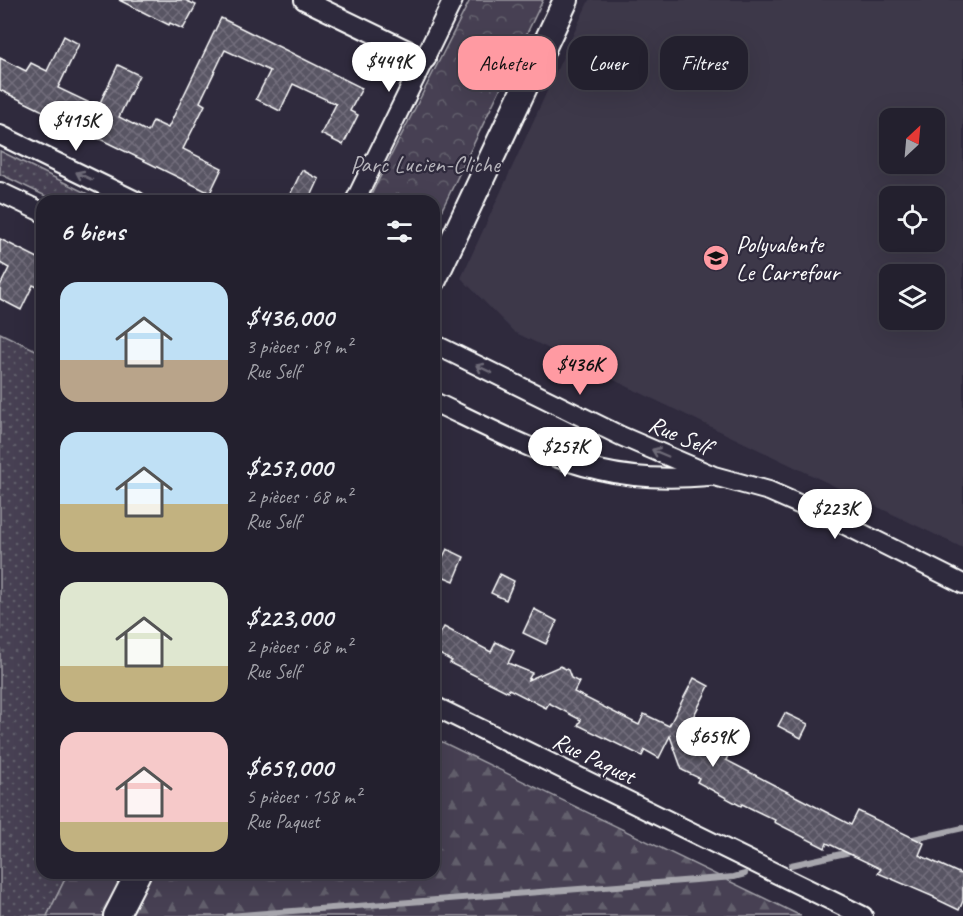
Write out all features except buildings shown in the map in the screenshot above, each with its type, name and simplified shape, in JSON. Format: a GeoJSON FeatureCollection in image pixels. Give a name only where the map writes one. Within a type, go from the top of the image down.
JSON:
{"type":"FeatureCollection","features":[{"type":"Feature","properties":{"kind":"street"},"geometry":{"type":"LineString","coordinates":[[304,0],[426,59]]}},
{"type":"Feature","properties":{"kind":"street"},"geometry":{"type":"LineString","coordinates":[[358,195],[453,0]]}},
{"type":"Feature","properties":{"kind":"street"},"geometry":{"type":"LineString","coordinates":[[440,267],[566,0]]}},
{"type":"Feature","properties":{"kind":"street"},"geometry":{"type":"LineString","coordinates":[[0,135],[124,195]]}},
{"type":"Feature","properties":{"kind":"street"},"geometry":{"type":"LineString","coordinates":[[0,192],[36,209]]}},
{"type":"Feature","properties":{"kind":"street","name":"Rue Self"},"geometry":{"type":"LineString","coordinates":[[440,347],[621,436],[714,476],[770,491],[835,520],[963,584]]}},
{"type":"Feature","properties":{"kind":"street","name":"Rue Self"},"geometry":{"type":"LineString","coordinates":[[440,405],[546,453],[599,470],[666,479],[714,476]]}},
{"type":"Feature","properties":{"kind":"street","name":"Rue Paquet"},"geometry":{"type":"LineString","coordinates":[[440,709],[863,916]]}},
{"type":"Feature","properties":{"kind":"street"},"geometry":{"type":"LineString","coordinates":[[116,916],[135,879]]}},
{"type":"Feature","properties":{"kind":"shaded area","name":"Polyvalente Le Carrefour"},"geometry":{"type":"Polygon","coordinates":[[[589,0],[963,0],[963,548],[514,332],[461,278],[548,90],[556,90],[556,72],[568,46],[568,90],[648,90],[648,36],[572,36],[589,0]]]}},
{"type":"Feature","properties":{"kind":"green space","name":"Parc Lucien-Cliche"},"geometry":{"type":"Polygon","coordinates":[[[470,0],[543,0],[526,36],[458,36],[458,90],[500,90],[440,214],[440,195],[371,195],[470,0]]]}},
{"type":"Feature","properties":{"kind":"green space"},"geometry":{"type":"Polygon","coordinates":[[[0,151],[90,195],[44,195],[0,174],[0,151]]]}},
{"type":"Feature","properties":{"kind":"green space"},"geometry":{"type":"Polygon","coordinates":[[[0,333],[36,350],[36,879],[65,879],[47,916],[0,916],[0,333]]]}},
{"type":"Feature","properties":{"kind":"green space"},"geometry":{"type":"Polygon","coordinates":[[[440,741],[801,916],[47,916],[65,879],[440,879],[440,741]]]}},
{"type":"Feature","properties":{"kind":"waterway"},"geometry":{"type":"LineString","coordinates":[[909,840],[963,828]]}},
{"type":"Feature","properties":{"kind":"waterway"},"geometry":{"type":"LineString","coordinates":[[791,865],[855,851]]}},
{"type":"Feature","properties":{"kind":"waterway"},"geometry":{"type":"LineString","coordinates":[[229,916],[734,877],[745,874]]}},
{"type":"Feature","properties":{"kind":"place","name":"Polyvalente Le Carrefour"},"geometry":{"type":"Point","coordinates":[716,258]}}]}
